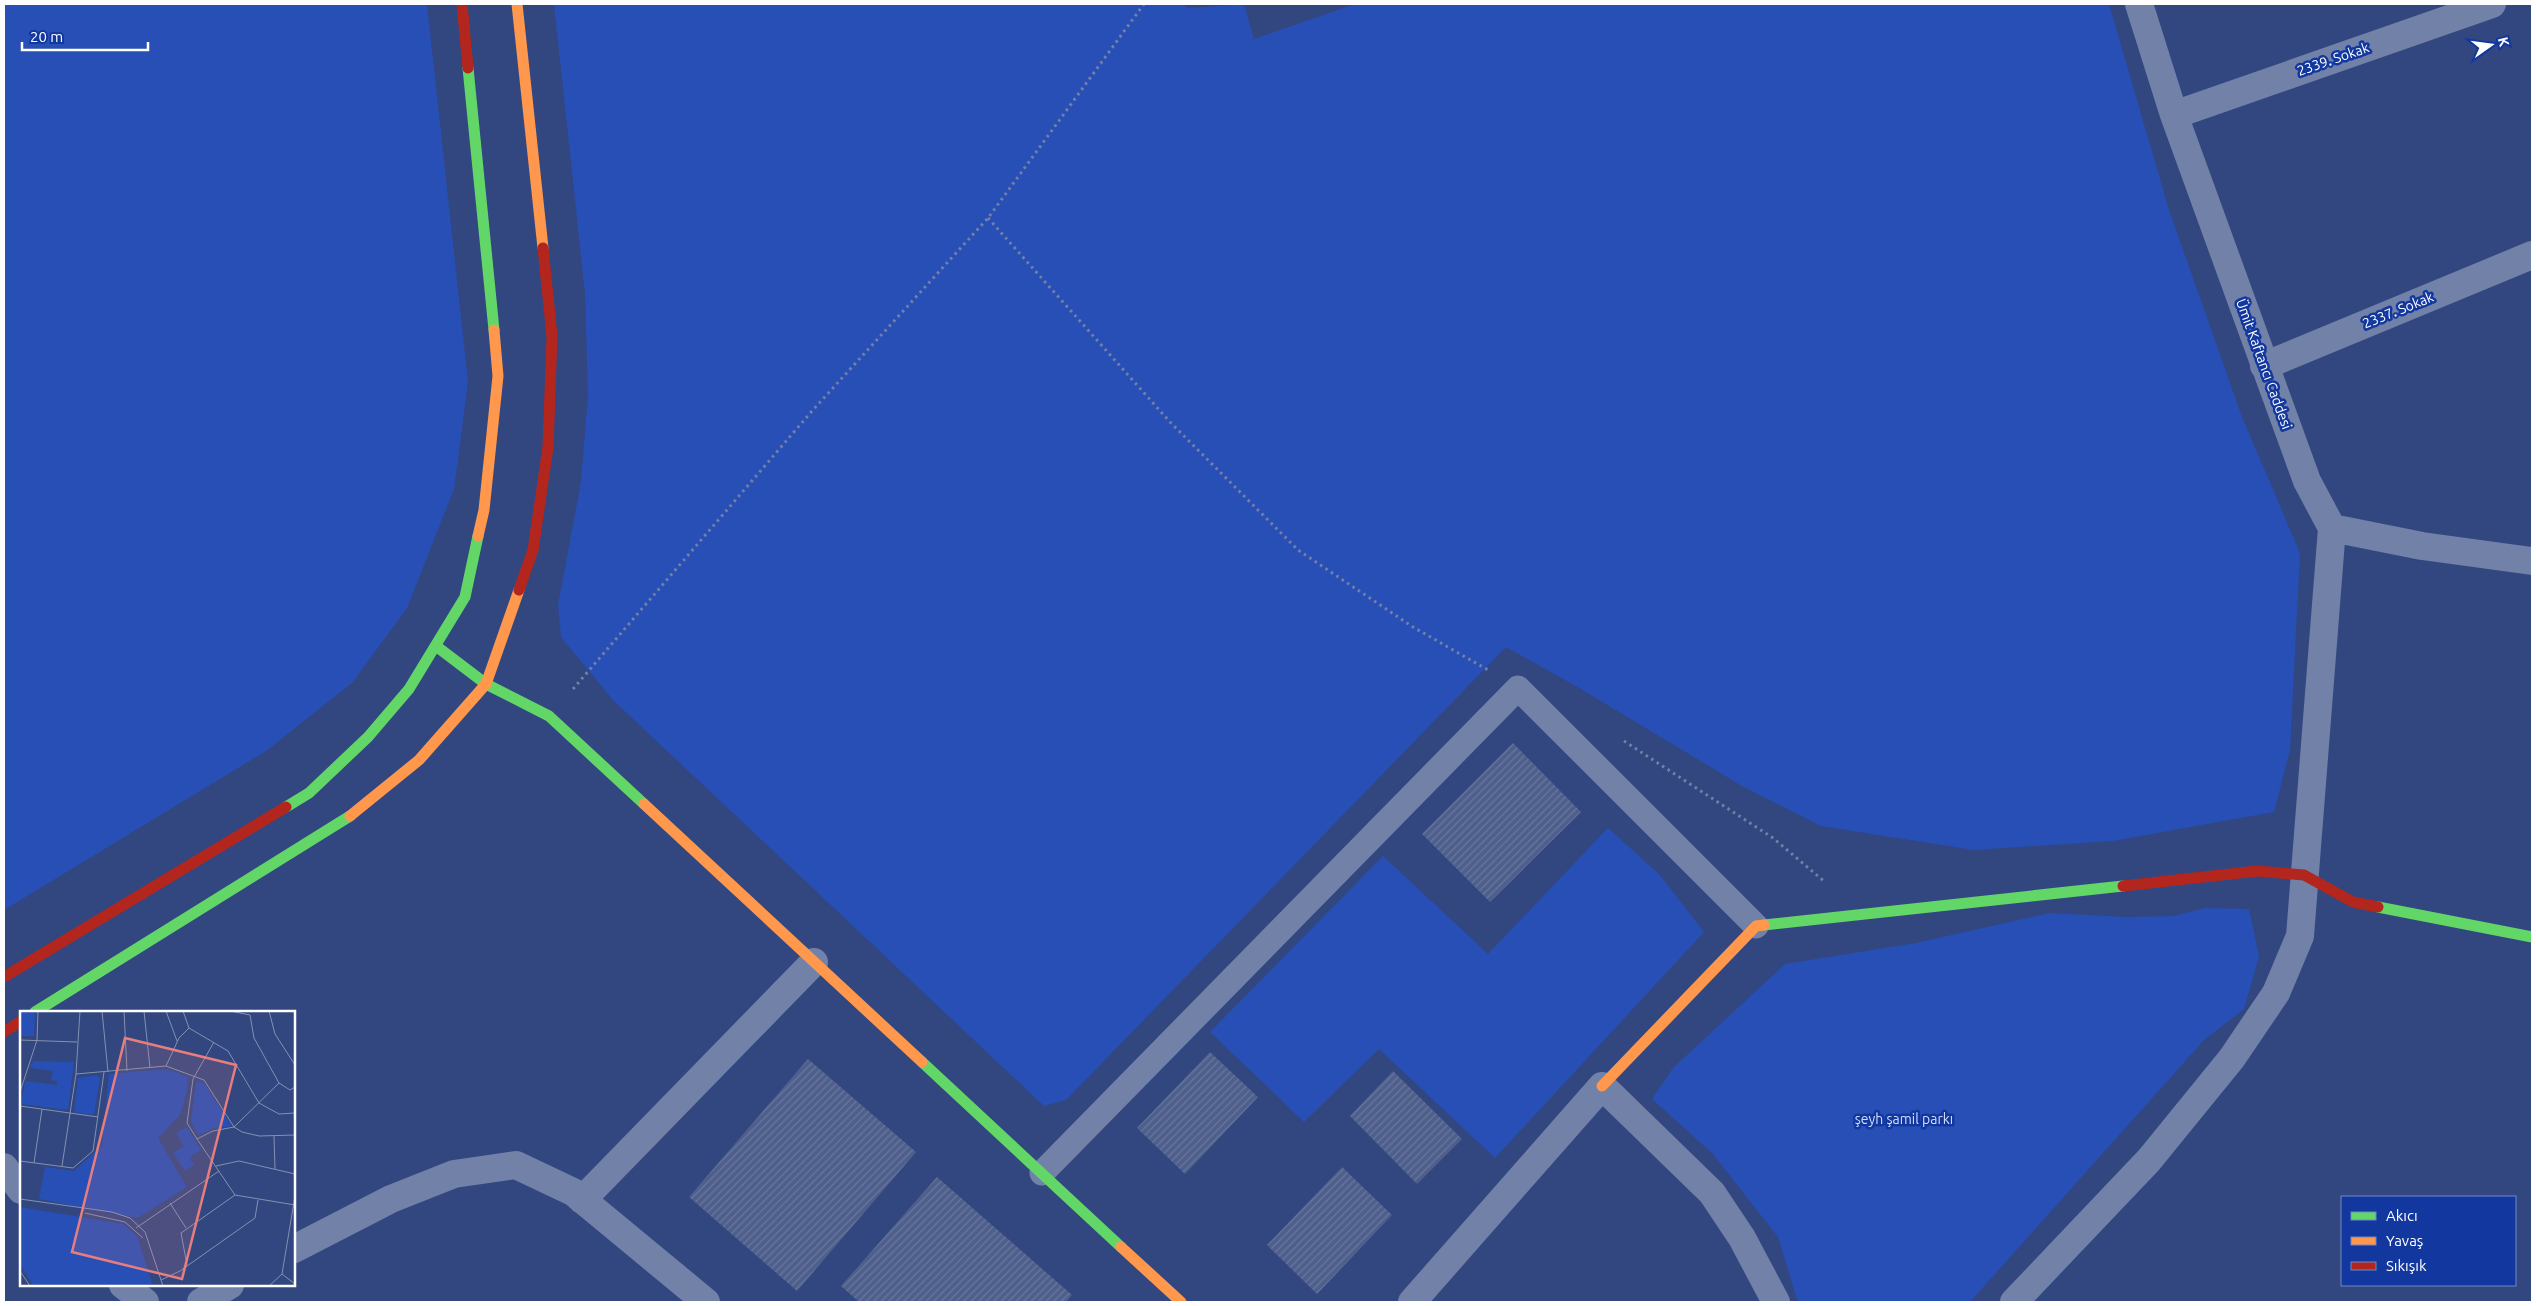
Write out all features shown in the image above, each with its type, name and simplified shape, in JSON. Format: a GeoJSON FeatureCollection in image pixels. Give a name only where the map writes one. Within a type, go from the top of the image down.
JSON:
{"type":"FeatureCollection","features":[{"type":"Feature","properties":{"kind":"main road"},"geometry":{"type":"LineString","coordinates":[[4,977],[309,793],[368,737],[409,689],[465,597],[484,510],[498,376],[462,4]]}},
{"type":"Feature","properties":{"kind":"main road"},"geometry":{"type":"LineString","coordinates":[[37,1011],[348,818],[419,760],[486,684],[533,550],[548,448],[552,336],[517,4]]}},
{"type":"Feature","properties":{"kind":"main road"},"geometry":{"type":"LineString","coordinates":[[436,646],[486,684],[549,716],[1181,1302]]}},
{"type":"Feature","properties":{"kind":"main road"},"geometry":{"type":"LineString","coordinates":[[1602,1086],[1756,926],[2257,871],[2304,875],[2352,902],[2532,937]]}},
{"type":"Feature","properties":{"kind":"main road"},"geometry":{"type":"LineString","coordinates":[[4,1032],[20,1022]]}},
{"type":"Feature","properties":{"kind":"street","name":"Ümit Kaftancı Caddesi"},"geometry":{"type":"LineString","coordinates":[[2139,4],[2174,115],[2264,366],[2307,481],[2332,528]]}},
{"type":"Feature","properties":{"kind":"street","name":"2339. Sokak"},"geometry":{"type":"LineString","coordinates":[[2174,115],[2492,4]]}},
{"type":"Feature","properties":{"kind":"street","name":"2337. Sokak"},"geometry":{"type":"LineString","coordinates":[[2264,366],[2532,255]]}},
{"type":"Feature","properties":{"kind":"street"},"geometry":{"type":"LineString","coordinates":[[2014,1302],[2150,1160],[2232,1058],[2276,994],[2300,936],[2332,528],[2422,546],[2532,560]]}},
{"type":"Feature","properties":{"kind":"street"},"geometry":{"type":"LineString","coordinates":[[582,1200],[814,962]]}},
{"type":"Feature","properties":{"kind":"street"},"geometry":{"type":"LineString","coordinates":[[1412,1302],[1602,1086],[1712,1193],[1742,1238],[1776,1302]]}},
{"type":"Feature","properties":{"kind":"street"},"geometry":{"type":"LineString","coordinates":[[295,1248],[391,1199],[454,1174],[516,1165],[573,1192],[706,1302]]}},
{"type":"Feature","properties":{"kind":"street"},"geometry":{"type":"LineString","coordinates":[[4,1167],[20,1189]]}},
{"type":"Feature","properties":{"kind":"street"},"geometry":{"type":"LineString","coordinates":[[124,1286],[146,1302]]}},
{"type":"Feature","properties":{"kind":"street"},"geometry":{"type":"LineString","coordinates":[[201,1302],[228,1286]]}},
{"type":"Feature","properties":{"kind":"lane"},"geometry":{"type":"LineString","coordinates":[[1042,1173],[1518,688],[1756,926]]}},
{"type":"Feature","properties":{"kind":"path"},"geometry":{"type":"LineString","coordinates":[[549,716],[812,411],[988,218],[1144,4]]}},
{"type":"Feature","properties":{"kind":"path"},"geometry":{"type":"LineString","coordinates":[[988,218],[1170,422],[1298,550],[1414,627],[1518,688]]}},
{"type":"Feature","properties":{"kind":"path"},"geometry":{"type":"LineString","coordinates":[[1620,739],[1773,838],[1862,913]]}},
{"type":"Feature","properties":{"kind":"green space"},"geometry":{"type":"Polygon","coordinates":[[[4,4],[427,4],[468,382],[454,489],[407,608],[352,683],[266,751],[4,910],[4,4]]]}},
{"type":"Feature","properties":{"kind":"green space"},"geometry":{"type":"Polygon","coordinates":[[[554,4],[1182,4],[1189,8],[1244,4],[1254,39],[1355,4],[2109,4],[2169,210],[2242,417],[2300,553],[2290,750],[2274,812],[2113,841],[1974,850],[1821,826],[1742,786],[1581,689],[1506,647],[1066,1100],[1044,1106],[613,700],[561,637],[558,605],[581,482],[588,395],[585,293],[554,4]]]}},
{"type":"Feature","properties":{"kind":"green space"},"geometry":{"type":"Polygon","coordinates":[[[1608,828],[1659,874],[1704,932],[1495,1158],[1379,1049],[1304,1122],[1210,1032],[1383,856],[1488,954],[1608,828]]]}},
{"type":"Feature","properties":{"kind":"green space","name":"şeyh şamil parkı"},"geometry":{"type":"Polygon","coordinates":[[[2205,908],[2249,909],[2259,956],[2244,1009],[2204,1040],[1970,1302],[1798,1302],[1778,1237],[1713,1154],[1652,1099],[1673,1068],[1785,964],[1916,943],[2050,913],[2126,917],[2174,916],[2205,908]]]}},
{"type":"Feature","properties":{"kind":"building"},"geometry":{"type":"Polygon","coordinates":[[[1513,743],[1581,812],[1490,902],[1422,834],[1513,743]]]}},
{"type":"Feature","properties":{"kind":"building"},"geometry":{"type":"Polygon","coordinates":[[[1210,1052],[1258,1097],[1185,1174],[1137,1128],[1210,1052]]]}},
{"type":"Feature","properties":{"kind":"building"},"geometry":{"type":"Polygon","coordinates":[[[808,1059],[916,1152],[797,1291],[689,1197],[808,1059]]]}},
{"type":"Feature","properties":{"kind":"building"},"geometry":{"type":"Polygon","coordinates":[[[1393,1071],[1462,1139],[1417,1184],[1350,1116],[1393,1071]]]}},
{"type":"Feature","properties":{"kind":"building"},"geometry":{"type":"Polygon","coordinates":[[[1342,1167],[1392,1215],[1317,1294],[1267,1245],[1342,1167]]]}},
{"type":"Feature","properties":{"kind":"building"},"geometry":{"type":"Polygon","coordinates":[[[937,1177],[1072,1295],[1066,1302],[859,1302],[841,1286],[937,1177]]]}},
{"type":"Feature","properties":{"kind":"traffic: fast"},"geometry":{"type":"LineString","coordinates":[[468,68],[494,330]]}},
{"type":"Feature","properties":{"kind":"traffic: fast"},"geometry":{"type":"LineString","coordinates":[[286,807],[309,793],[368,737],[409,689],[465,597],[478,536]]}},
{"type":"Feature","properties":{"kind":"traffic: fast"},"geometry":{"type":"LineString","coordinates":[[436,646],[486,684],[549,716],[644,804]]}},
{"type":"Feature","properties":{"kind":"traffic: fast"},"geometry":{"type":"LineString","coordinates":[[37,1011],[350,816]]}},
{"type":"Feature","properties":{"kind":"traffic: fast"},"geometry":{"type":"LineString","coordinates":[[1764,925],[2123,886]]}},
{"type":"Feature","properties":{"kind":"traffic: fast"},"geometry":{"type":"LineString","coordinates":[[2378,907],[2532,937]]}},
{"type":"Feature","properties":{"kind":"traffic: fast"},"geometry":{"type":"LineString","coordinates":[[922,1062],[1121,1247]]}},
{"type":"Feature","properties":{"kind":"traffic: slow"},"geometry":{"type":"LineString","coordinates":[[517,4],[543,248]]}},
{"type":"Feature","properties":{"kind":"traffic: slow"},"geometry":{"type":"LineString","coordinates":[[478,536],[484,510],[498,376],[494,330]]}},
{"type":"Feature","properties":{"kind":"traffic: slow"},"geometry":{"type":"LineString","coordinates":[[350,816],[419,760],[486,684],[519,590]]}},
{"type":"Feature","properties":{"kind":"traffic: slow"},"geometry":{"type":"LineString","coordinates":[[644,804],[922,1062]]}},
{"type":"Feature","properties":{"kind":"traffic: slow"},"geometry":{"type":"LineString","coordinates":[[1602,1086],[1756,926],[1764,925]]}},
{"type":"Feature","properties":{"kind":"traffic: slow"},"geometry":{"type":"LineString","coordinates":[[1121,1247],[1181,1302]]}},
{"type":"Feature","properties":{"kind":"traffic: jam"},"geometry":{"type":"LineString","coordinates":[[462,4],[468,68]]}},
{"type":"Feature","properties":{"kind":"traffic: jam"},"geometry":{"type":"LineString","coordinates":[[519,590],[533,550],[548,447],[552,336],[543,248]]}},
{"type":"Feature","properties":{"kind":"traffic: jam"},"geometry":{"type":"LineString","coordinates":[[4,977],[286,807]]}},
{"type":"Feature","properties":{"kind":"traffic: jam"},"geometry":{"type":"LineString","coordinates":[[2123,886],[2257,871],[2304,875],[2353,902],[2378,907]]}},
{"type":"Feature","properties":{"kind":"traffic: jam"},"geometry":{"type":"LineString","coordinates":[[4,1032],[20,1022]]}}]}
